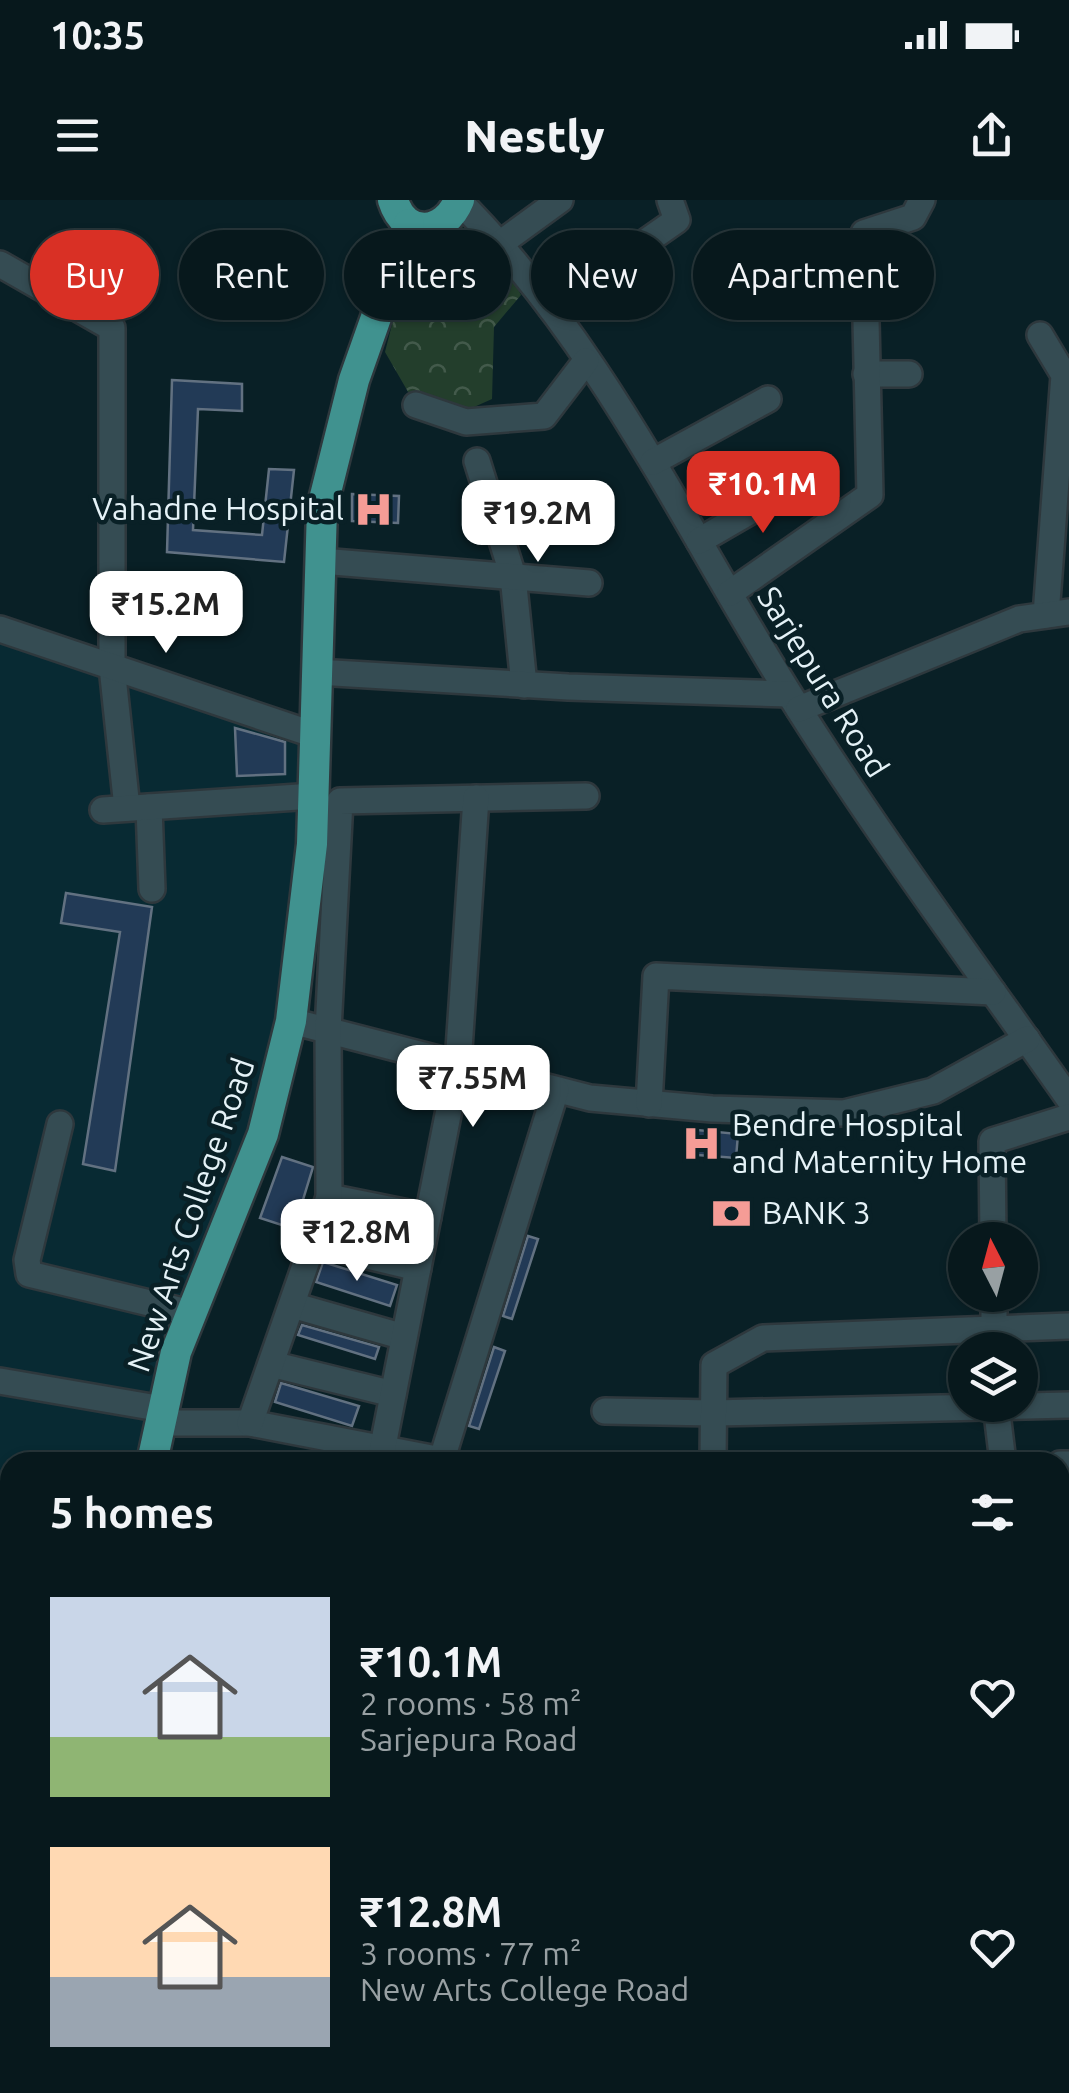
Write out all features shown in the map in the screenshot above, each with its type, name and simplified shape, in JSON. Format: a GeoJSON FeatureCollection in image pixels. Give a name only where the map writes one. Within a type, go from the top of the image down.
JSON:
{"type":"FeatureCollection","features":[{"type":"Feature","properties":{"kind":"main road"},"geometry":{"type":"LineString","coordinates":[[402,212],[425,228],[440,225],[453,215],[459,200]]}},
{"type":"Feature","properties":{"kind":"main road","name":"New Arts College Road"},"geometry":{"type":"LineString","coordinates":[[154,1452],[176,1352],[263,1134],[291,1021],[312,844],[322,508],[402,212]]}},
{"type":"Feature","properties":{"kind":"street","name":"Sarjepura Road"},"geometry":{"type":"LineString","coordinates":[[459,200],[488,230]]}},
{"type":"Feature","properties":{"kind":"street"},"geometry":{"type":"LineString","coordinates":[[511,236],[560,200]]}},
{"type":"Feature","properties":{"kind":"street"},"geometry":{"type":"LineString","coordinates":[[663,230],[677,220],[670,200]]}},
{"type":"Feature","properties":{"kind":"street"},"geometry":{"type":"LineString","coordinates":[[730,593],[870,495],[864,233],[913,217],[922,200]]}},
{"type":"Feature","properties":{"kind":"street","name":"Sarjepura Road"},"geometry":{"type":"LineString","coordinates":[[511,256],[531,282]]}},
{"type":"Feature","properties":{"kind":"street"},"geometry":{"type":"LineString","coordinates":[[0,264],[112,328],[112,666],[126,808],[152,889]]}},
{"type":"Feature","properties":{"kind":"street","name":"Sarjepura Road"},"geometry":{"type":"LineString","coordinates":[[559,320],[653,462],[794,701],[870,818],[1069,1098]]}},
{"type":"Feature","properties":{"kind":"street"},"geometry":{"type":"LineString","coordinates":[[317,672],[794,701],[1019,619],[1058,613],[1064,375],[1040,335]]}},
{"type":"Feature","properties":{"kind":"street"},"geometry":{"type":"LineString","coordinates":[[416,405],[466,422],[544,416],[586,361]]}},
{"type":"Feature","properties":{"kind":"street"},"geometry":{"type":"LineString","coordinates":[[866,374],[909,374]]}},
{"type":"Feature","properties":{"kind":"street"},"geometry":{"type":"LineString","coordinates":[[653,462],[768,400]]}},
{"type":"Feature","properties":{"kind":"street"},"geometry":{"type":"LineString","coordinates":[[477,461],[513,576],[524,684]]}},
{"type":"Feature","properties":{"kind":"street"},"geometry":{"type":"LineString","coordinates":[[699,541],[799,483]]}},
{"type":"Feature","properties":{"kind":"street"},"geometry":{"type":"LineString","coordinates":[[321,561],[589,583]]}},
{"type":"Feature","properties":{"kind":"street"},"geometry":{"type":"LineString","coordinates":[[0,629],[315,735]]}},
{"type":"Feature","properties":{"kind":"street"},"geometry":{"type":"LineString","coordinates":[[126,808],[313,796]]}},
{"type":"Feature","properties":{"kind":"street"},"geometry":{"type":"LineString","coordinates":[[250,1424],[329,1197],[328,1030],[340,801],[586,796]]}},
{"type":"Feature","properties":{"kind":"street"},"geometry":{"type":"LineString","coordinates":[[382,1451],[458,1064],[476,798]]}},
{"type":"Feature","properties":{"kind":"street"},"geometry":{"type":"LineString","coordinates":[[649,1104],[656,976],[993,992]]}},
{"type":"Feature","properties":{"kind":"street"},"geometry":{"type":"LineString","coordinates":[[291,1021],[590,1098],[844,1113],[933,1091],[1027,1039]]}},
{"type":"Feature","properties":{"kind":"street"},"geometry":{"type":"LineString","coordinates":[[448,1452],[556,1090]]}},
{"type":"Feature","properties":{"kind":"street"},"geometry":{"type":"LineString","coordinates":[[993,1222],[992,1141],[1069,1117]]}},
{"type":"Feature","properties":{"kind":"street"},"geometry":{"type":"LineString","coordinates":[[60,1124],[27,1260],[29,1274],[191,1313]]}},
{"type":"Feature","properties":{"kind":"street"},"geometry":{"type":"LineString","coordinates":[[329,1197],[428,1216]]}},
{"type":"Feature","properties":{"kind":"street"},"geometry":{"type":"LineString","coordinates":[[313,1242],[418,1268]]}},
{"type":"Feature","properties":{"kind":"street"},"geometry":{"type":"LineString","coordinates":[[292,1305],[404,1338]]}},
{"type":"Feature","properties":{"kind":"street"},"geometry":{"type":"LineString","coordinates":[[1037,1332],[1069,1326]]}},
{"type":"Feature","properties":{"kind":"street"},"geometry":{"type":"LineString","coordinates":[[713,1452],[714,1365],[763,1338],[948,1340]]}},
{"type":"Feature","properties":{"kind":"street"},"geometry":{"type":"LineString","coordinates":[[271,1364],[394,1394]]}},
{"type":"Feature","properties":{"kind":"street"},"geometry":{"type":"LineString","coordinates":[[0,1381],[162,1416],[250,1424],[388,1452]]}},
{"type":"Feature","properties":{"kind":"street"},"geometry":{"type":"LineString","coordinates":[[1038,1405],[1069,1404]]}},
{"type":"Feature","properties":{"kind":"street"},"geometry":{"type":"LineString","coordinates":[[605,1411],[714,1413],[948,1407]]}},
{"type":"Feature","properties":{"kind":"street"},"geometry":{"type":"LineString","coordinates":[[998,1422],[1001,1452]]}},
{"type":"Feature","properties":{"kind":"shaded area"},"geometry":{"type":"Polygon","coordinates":[[[0,629],[315,735],[291,1021],[149,1452],[0,1452],[0,629]]]}},
{"type":"Feature","properties":{"kind":"green space"},"geometry":{"type":"Polygon","coordinates":[[[511,276],[521,295],[511,307],[511,276]]]}},
{"type":"Feature","properties":{"kind":"green space"},"geometry":{"type":"Polygon","coordinates":[[[393,320],[500,320],[494,327],[492,399],[465,411],[411,397],[385,352],[393,320]]]}},
{"type":"Feature","properties":{"kind":"building"},"geometry":{"type":"Polygon","coordinates":[[[172,380],[242,384],[242,411],[198,409],[193,530],[262,535],[269,469],[294,470],[284,562],[167,552],[172,380]]]}},
{"type":"Feature","properties":{"kind":"building"},"geometry":{"type":"Polygon","coordinates":[[[352,494],[399,496],[398,523],[352,521],[352,494]]]}},
{"type":"Feature","properties":{"kind":"building"},"geometry":{"type":"Polygon","coordinates":[[[235,728],[285,742],[285,774],[237,776],[235,728]]]}},
{"type":"Feature","properties":{"kind":"building"},"geometry":{"type":"Polygon","coordinates":[[[66,893],[152,907],[115,1171],[83,1164],[120,932],[61,923],[66,893]]]}},
{"type":"Feature","properties":{"kind":"building"},"geometry":{"type":"Polygon","coordinates":[[[687,1129],[738,1134],[736,1158],[685,1154],[687,1129]]]}},
{"type":"Feature","properties":{"kind":"building"},"geometry":{"type":"Polygon","coordinates":[[[282,1157],[313,1167],[294,1229],[260,1218],[282,1157]]]}},
{"type":"Feature","properties":{"kind":"building"},"geometry":{"type":"Polygon","coordinates":[[[351,1218],[409,1230],[408,1236],[351,1218]]]}},
{"type":"Feature","properties":{"kind":"building"},"geometry":{"type":"Polygon","coordinates":[[[528,1236],[538,1239],[512,1319],[503,1316],[528,1236]]]}},
{"type":"Feature","properties":{"kind":"building"},"geometry":{"type":"Polygon","coordinates":[[[323,1262],[397,1285],[390,1306],[316,1282],[323,1262]]]}},
{"type":"Feature","properties":{"kind":"building"},"geometry":{"type":"Polygon","coordinates":[[[302,1325],[379,1347],[375,1359],[298,1335],[302,1325]]]}},
{"type":"Feature","properties":{"kind":"building"},"geometry":{"type":"Polygon","coordinates":[[[494,1347],[505,1351],[479,1429],[469,1426],[494,1347]]]}},
{"type":"Feature","properties":{"kind":"building"},"geometry":{"type":"Polygon","coordinates":[[[281,1383],[359,1406],[352,1426],[275,1402],[281,1383]]]}},
{"type":"Feature","properties":{"kind":"place","name":"Vahadne Hospital"},"geometry":{"type":"Point","coordinates":[374,509]}},
{"type":"Feature","properties":{"kind":"place","name":"Bendre Hospital and Maternity Home"},"geometry":{"type":"Point","coordinates":[702,1143]}},
{"type":"Feature","properties":{"kind":"place","name":"BANK 3"},"geometry":{"type":"Point","coordinates":[732,1213]}}]}
